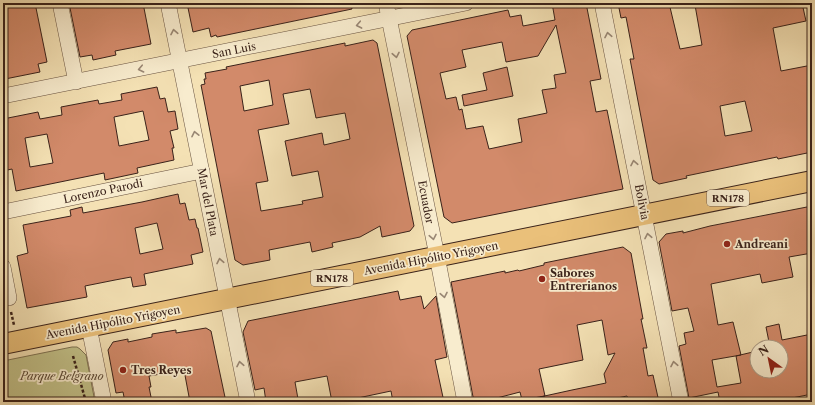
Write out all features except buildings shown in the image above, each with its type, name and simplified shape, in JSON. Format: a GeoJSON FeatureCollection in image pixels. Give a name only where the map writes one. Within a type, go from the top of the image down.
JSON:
{"type":"FeatureCollection","features":[{"type":"Feature","properties":{"kind":"main road","name":"Avenida Hipólito Yrigoyen"},"geometry":{"type":"LineString","coordinates":[[3,344],[812,181]]}},
{"type":"Feature","properties":{"kind":"street"},"geometry":{"type":"LineString","coordinates":[[60,3],[76,82]]}},
{"type":"Feature","properties":{"kind":"street","name":"Mar del Plata"},"geometry":{"type":"LineString","coordinates":[[168,3],[248,402]]}},
{"type":"Feature","properties":{"kind":"street","name":"Ecuador"},"geometry":{"type":"LineString","coordinates":[[386,3],[465,402]]}},
{"type":"Feature","properties":{"kind":"street","name":"San Luis"},"geometry":{"type":"LineString","coordinates":[[3,96],[466,3]]}},
{"type":"Feature","properties":{"kind":"street","name":"Bolivia"},"geometry":{"type":"LineString","coordinates":[[602,3],[681,402]]}},
{"type":"Feature","properties":{"kind":"street","name":"Lorenzo Parodi"},"geometry":{"type":"LineString","coordinates":[[3,212],[202,171]]}},
{"type":"Feature","properties":{"kind":"street"},"geometry":{"type":"LineString","coordinates":[[3,266],[9,298]]}},
{"type":"Feature","properties":{"kind":"street"},"geometry":{"type":"LineString","coordinates":[[90,326],[104,402]]}},
{"type":"Feature","properties":{"kind":"path"},"geometry":{"type":"LineString","coordinates":[[73,356],[86,402]]}},
{"type":"Feature","properties":{"kind":"green space","name":"Parque Belgrano"},"geometry":{"type":"Polygon","coordinates":[[[77,347],[86,355],[95,402],[3,402],[3,361],[77,347]]]}},
{"type":"Feature","properties":{"kind":"place","name":"Andreani"},"geometry":{"type":"Point","coordinates":[727,244]}},
{"type":"Feature","properties":{"kind":"place","name":"Sabores Entrerianos"},"geometry":{"type":"Point","coordinates":[542,279]}},
{"type":"Feature","properties":{"kind":"place","name":"Tres Reyes"},"geometry":{"type":"Point","coordinates":[123,370]}}]}
